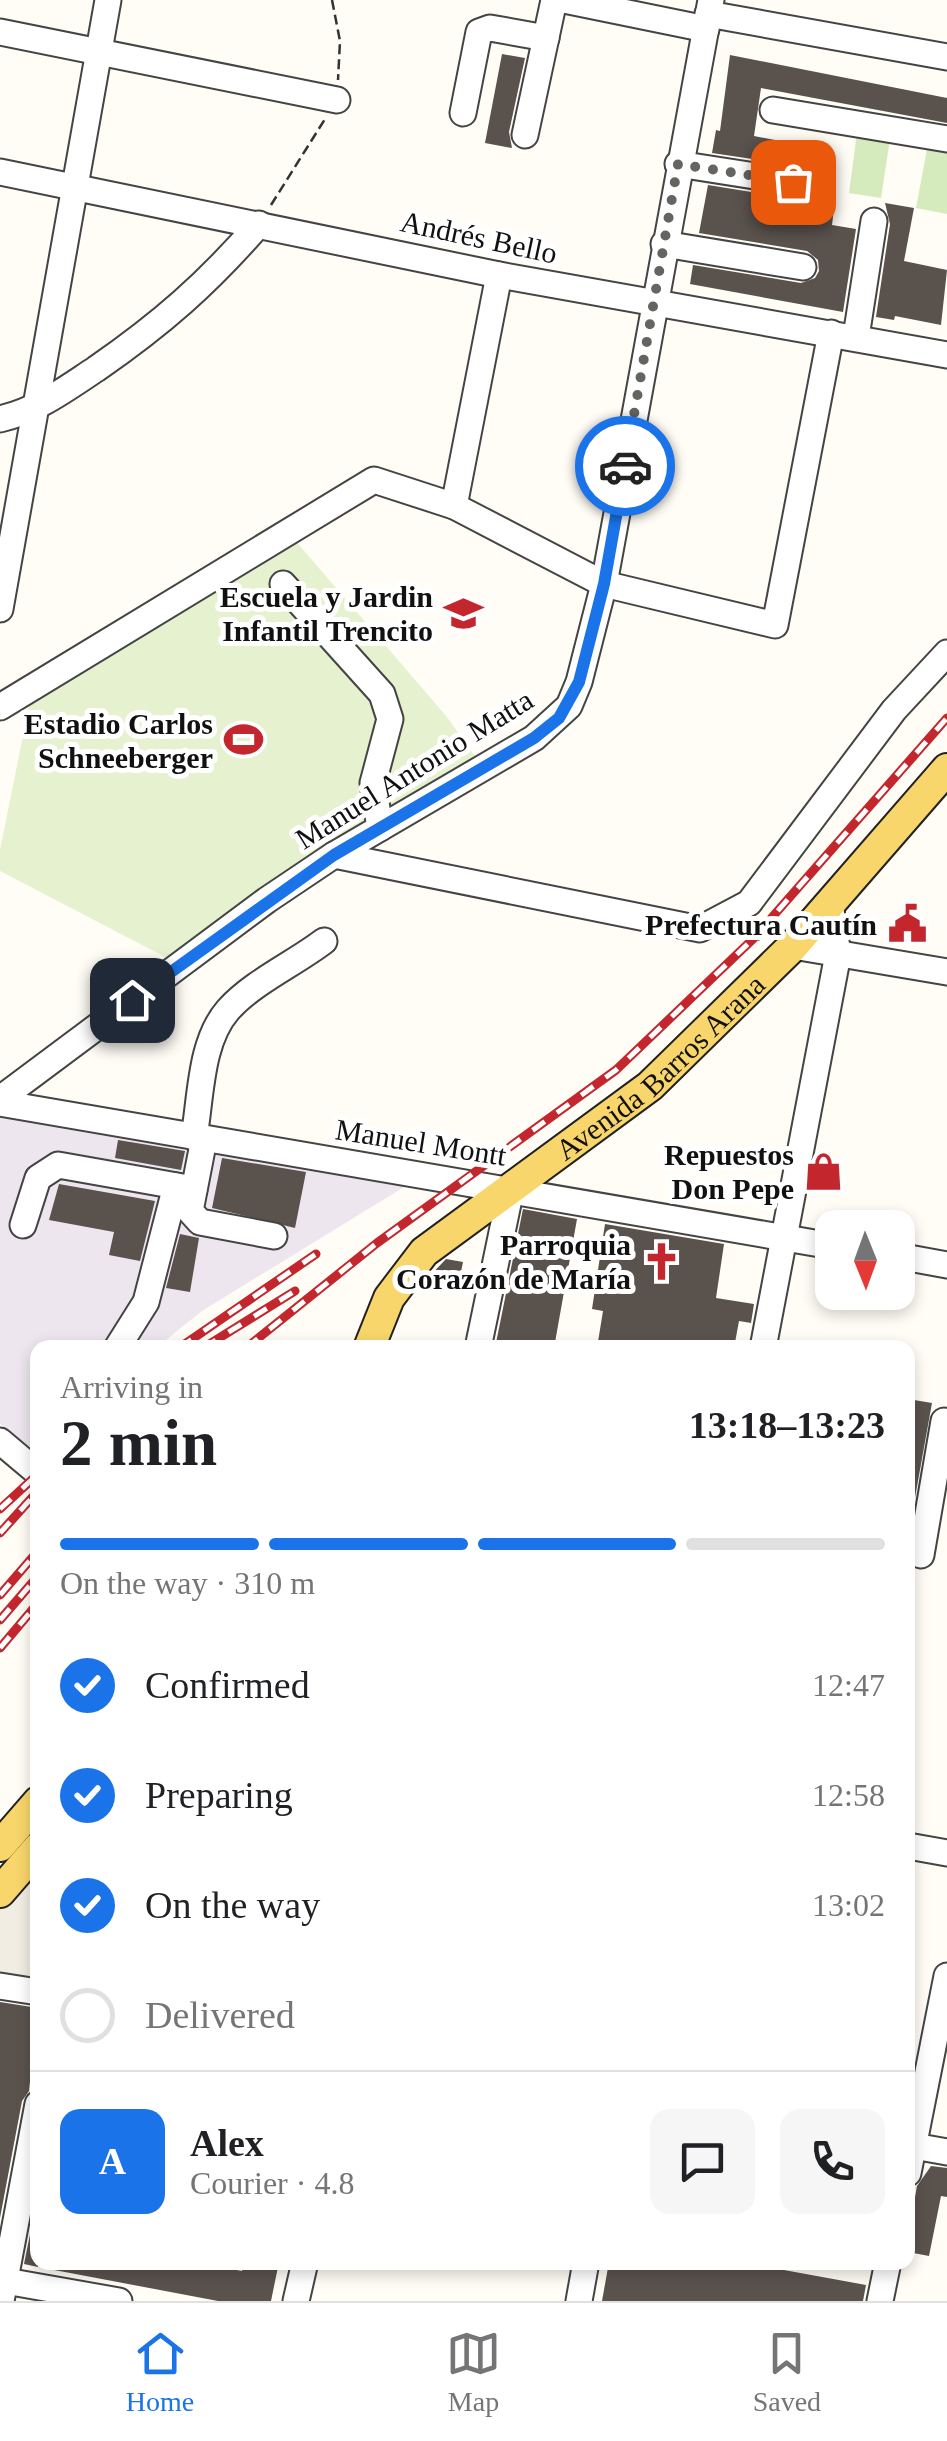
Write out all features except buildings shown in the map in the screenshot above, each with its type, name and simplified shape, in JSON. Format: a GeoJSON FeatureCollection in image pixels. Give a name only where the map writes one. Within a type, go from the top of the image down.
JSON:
{"type":"FeatureCollection","features":[{"type":"Feature","properties":{"kind":"main road","name":"Avenida Barros Arana"},"geometry":{"type":"LineString","coordinates":[[372,1340],[389,1298],[412,1266],[439,1240],[650,1086],[793,946],[947,769]]}},
{"type":"Feature","properties":{"kind":"main road"},"geometry":{"type":"LineString","coordinates":[[0,1846],[30,1811]]}},
{"type":"Feature","properties":{"kind":"main road"},"geometry":{"type":"LineString","coordinates":[[0,1892],[30,1857]]}},
{"type":"Feature","properties":{"kind":"street"},"geometry":{"type":"LineString","coordinates":[[0,608],[108,0]]}},
{"type":"Feature","properties":{"kind":"street"},"geometry":{"type":"LineString","coordinates":[[526,135],[554,0]]}},
{"type":"Feature","properties":{"kind":"street"},"geometry":{"type":"LineString","coordinates":[[564,0],[708,14],[947,57]]}},
{"type":"Feature","properties":{"kind":"street","name":"Manuel Antonio Matta"},"geometry":{"type":"LineString","coordinates":[[0,1101],[334,855],[534,738],[559,718],[579,682],[604,584],[708,14]]}},
{"type":"Feature","properties":{"kind":"street"},"geometry":{"type":"LineString","coordinates":[[463,114],[478,32],[490,28],[546,38]]}},
{"type":"Feature","properties":{"kind":"street"},"geometry":{"type":"LineString","coordinates":[[0,32],[337,100]]}},
{"type":"Feature","properties":{"kind":"street"},"geometry":{"type":"LineString","coordinates":[[773,110],[947,139]]}},
{"type":"Feature","properties":{"kind":"street"},"geometry":{"type":"LineString","coordinates":[[678,164],[793,182]]}},
{"type":"Feature","properties":{"kind":"street","name":"Andrés Bello"},"geometry":{"type":"LineString","coordinates":[[0,172],[499,276],[947,355]]}},
{"type":"Feature","properties":{"kind":"street"},"geometry":{"type":"LineString","coordinates":[[0,706],[374,480],[454,506],[604,584],[775,625],[874,221]]}},
{"type":"Feature","properties":{"kind":"street"},"geometry":{"type":"LineString","coordinates":[[0,419],[34,411],[163,323],[207,284],[259,224]]}},
{"type":"Feature","properties":{"kind":"street"},"geometry":{"type":"LineString","coordinates":[[664,244],[803,267]]}},
{"type":"Feature","properties":{"kind":"street"},"geometry":{"type":"LineString","coordinates":[[454,506],[499,276]]}},
{"type":"Feature","properties":{"kind":"street"},"geometry":{"type":"LineString","coordinates":[[283,584],[382,694],[390,718],[373,782],[380,828]]}},
{"type":"Feature","properties":{"kind":"street"},"geometry":{"type":"LineString","coordinates":[[334,855],[700,929],[749,903],[894,710],[947,653]]}},
{"type":"Feature","properties":{"kind":"street"},"geometry":{"type":"LineString","coordinates":[[764,1340],[838,954],[830,904]]}},
{"type":"Feature","properties":{"kind":"street"},"geometry":{"type":"LineString","coordinates":[[121,1340],[146,1302],[185,1187],[199,1138],[209,1046],[221,1019],[240,998],[324,941]]}},
{"type":"Feature","properties":{"kind":"street"},"geometry":{"type":"LineString","coordinates":[[793,946],[947,972]]}},
{"type":"Feature","properties":{"kind":"street","name":"Manuel Montt"},"geometry":{"type":"LineString","coordinates":[[0,1101],[815,1243]]}},
{"type":"Feature","properties":{"kind":"street"},"geometry":{"type":"LineString","coordinates":[[23,1225],[38,1178],[58,1165],[185,1187]]}},
{"type":"Feature","properties":{"kind":"street"},"geometry":{"type":"LineString","coordinates":[[185,1187],[190,1210],[200,1222],[274,1236]]}},
{"type":"Feature","properties":{"kind":"street"},"geometry":{"type":"LineString","coordinates":[[480,1340],[511,1188]]}},
{"type":"Feature","properties":{"kind":"street"},"geometry":{"type":"LineString","coordinates":[[915,1259],[947,1265]]}},
{"type":"Feature","properties":{"kind":"street"},"geometry":{"type":"LineString","coordinates":[[915,1550],[944,1421]]}},
{"type":"Feature","properties":{"kind":"street"},"geometry":{"type":"LineString","coordinates":[[0,1441],[30,1466]]}},
{"type":"Feature","properties":{"kind":"street"},"geometry":{"type":"LineString","coordinates":[[915,1554],[947,1560]]}},
{"type":"Feature","properties":{"kind":"street"},"geometry":{"type":"LineString","coordinates":[[915,1847],[947,1853]]}},
{"type":"Feature","properties":{"kind":"street"},"geometry":{"type":"LineString","coordinates":[[915,2123],[947,1976]]}},
{"type":"Feature","properties":{"kind":"street"},"geometry":{"type":"LineString","coordinates":[[0,1986],[30,1991]]}},
{"type":"Feature","properties":{"kind":"street"},"geometry":{"type":"LineString","coordinates":[[30,2145],[2,2287],[120,2301]]}},
{"type":"Feature","properties":{"kind":"street"},"geometry":{"type":"LineString","coordinates":[[915,2147],[947,2152]]}},
{"type":"Feature","properties":{"kind":"street"},"geometry":{"type":"LineString","coordinates":[[296,2301],[302,2270]]}},
{"type":"Feature","properties":{"kind":"street"},"geometry":{"type":"LineString","coordinates":[[579,2301],[585,2270]]}},
{"type":"Feature","properties":{"kind":"street"},"geometry":{"type":"LineString","coordinates":[[880,2301],[886,2270]]}},
{"type":"Feature","properties":{"kind":"path"},"geometry":{"type":"LineString","coordinates":[[736,935],[793,946]]}},
{"type":"Feature","properties":{"kind":"shaded area"},"geometry":{"type":"Polygon","coordinates":[[[0,1111],[409,1184],[202,1311],[166,1340],[30,1340],[30,1447],[0,1424],[0,1111]]]}},
{"type":"Feature","properties":{"kind":"shaded area"},"geometry":{"type":"Polygon","coordinates":[[[30,1881],[30,1980],[0,1974],[0,1908],[6,1908],[30,1881]]]}},
{"type":"Feature","properties":{"kind":"green space"},"geometry":{"type":"Polygon","coordinates":[[[857,133],[890,139],[881,198],[849,193],[857,133]]]}},
{"type":"Feature","properties":{"kind":"green space"},"geometry":{"type":"Polygon","coordinates":[[[928,144],[947,147],[947,214],[916,208],[928,144]]]}},
{"type":"Feature","properties":{"kind":"green space","name":"Estadio Carlos Schneeberger"},"geometry":{"type":"Polygon","coordinates":[[[294,539],[447,717],[479,762],[323,853],[167,958],[0,871],[0,850],[30,701],[294,539]]]}},
{"type":"Feature","properties":{"kind":"railway"},"geometry":{"type":"LineString","coordinates":[[256,1340],[377,1243],[616,1070],[753,939],[947,718]]}},
{"type":"Feature","properties":{"kind":"railway"},"geometry":{"type":"LineString","coordinates":[[191,1340],[316,1254]]}},
{"type":"Feature","properties":{"kind":"railway"},"geometry":{"type":"LineString","coordinates":[[216,1340],[295,1291]]}},
{"type":"Feature","properties":{"kind":"railway"},"geometry":{"type":"LineString","coordinates":[[0,1509],[30,1481]]}},
{"type":"Feature","properties":{"kind":"railway"},"geometry":{"type":"LineString","coordinates":[[0,1533],[30,1500]]}},
{"type":"Feature","properties":{"kind":"railway"},"geometry":{"type":"LineString","coordinates":[[0,1595],[30,1560]]}},
{"type":"Feature","properties":{"kind":"railway"},"geometry":{"type":"LineString","coordinates":[[0,1620],[30,1585]]}},
{"type":"Feature","properties":{"kind":"railway"},"geometry":{"type":"LineString","coordinates":[[0,1648],[30,1612]]}},
{"type":"Feature","properties":{"kind":"way so far"},"geometry":{"type":"LineString","coordinates":[[625,466],[678,164],[793,182]]}},
{"type":"Feature","properties":{"kind":"place","name":"Escuela y Jardin Infantil Trencito"},"geometry":{"type":"Point","coordinates":[463,613]}},
{"type":"Feature","properties":{"kind":"place","name":"Estadio Carlos Schneeberger"},"geometry":{"type":"Point","coordinates":[243,740]}},
{"type":"Feature","properties":{"kind":"place","name":"Prefectura Cautín"},"geometry":{"type":"Point","coordinates":[907,924]}},
{"type":"Feature","properties":{"kind":"place","name":"Repuestos Don Pepe"},"geometry":{"type":"Point","coordinates":[824,1171]}},
{"type":"Feature","properties":{"kind":"place","name":"Parroquia Corazón de María"},"geometry":{"type":"Point","coordinates":[661,1261]}},
{"type":"Feature","properties":{"kind":"route"},"geometry":{"type":"LineString","coordinates":[[132,1000],[334,855],[534,738],[559,718],[579,682],[604,584],[625,466]]}}]}
